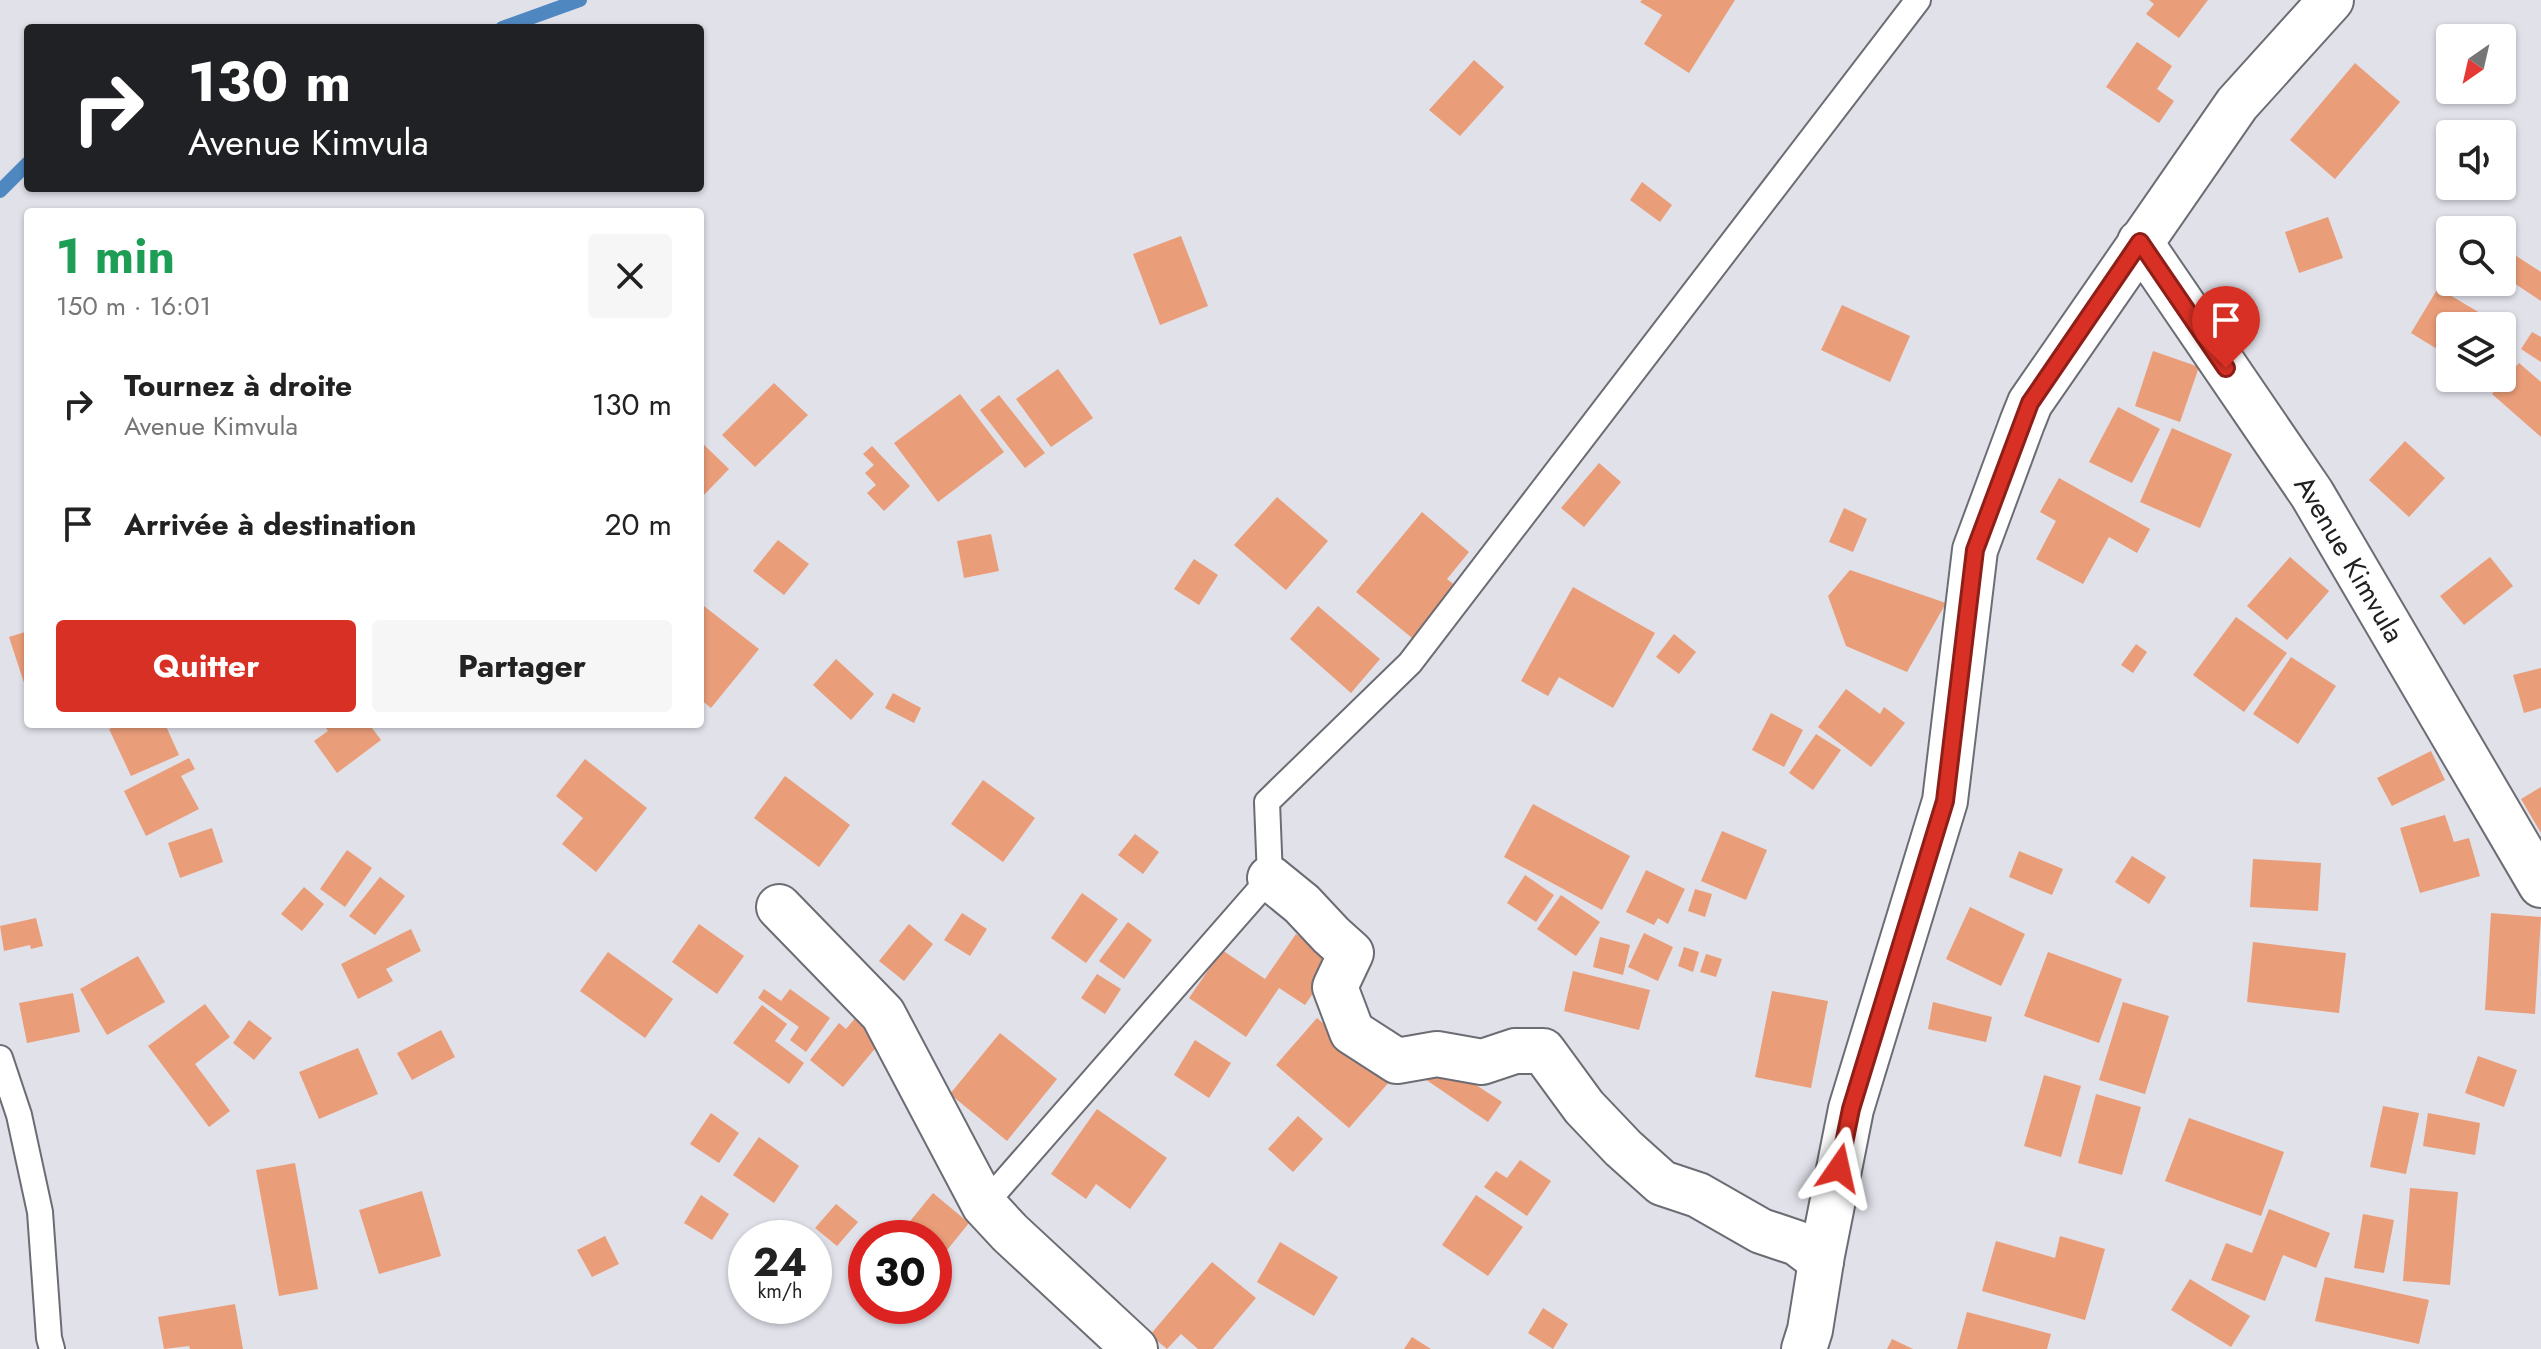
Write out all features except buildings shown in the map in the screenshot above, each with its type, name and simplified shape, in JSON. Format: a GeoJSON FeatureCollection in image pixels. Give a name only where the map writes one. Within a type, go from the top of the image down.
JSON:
{"type":"FeatureCollection","features":[{"type":"Feature","properties":{"kind":"street"},"geometry":{"type":"LineString","coordinates":[[1804,1349],[1851,1109],[1945,801],[1975,550],[2030,403],[2237,104],[2331,0]]}},
{"type":"Feature","properties":{"kind":"street","name":"Avenue Kimvula"},"geometry":{"type":"LineString","coordinates":[[2140,242],[2312,494],[2541,885]]}},
{"type":"Feature","properties":{"kind":"street"},"geometry":{"type":"LineString","coordinates":[[1270,878],[1302,904],[1351,953],[1335,987],[1352,1032],[1397,1061],[1437,1054],[1482,1062],[1515,1051],[1543,1051],[1584,1107],[1662,1183],[1698,1195],[1761,1231],[1797,1243],[1821,1261]]}},
{"type":"Feature","properties":{"kind":"street"},"geometry":{"type":"LineString","coordinates":[[779,907],[883,1014],[984,1205],[1135,1349]]}},
{"type":"Feature","properties":{"kind":"lane"},"geometry":{"type":"LineString","coordinates":[[984,1205],[1270,878],[1267,802],[1410,663],[1918,0]]}},
{"type":"Feature","properties":{"kind":"lane"},"geometry":{"type":"LineString","coordinates":[[0,1058],[19,1115],[40,1212],[52,1349]]}},
{"type":"Feature","properties":{"kind":"waterway"},"geometry":{"type":"LineString","coordinates":[[513,24],[580,0]]}},
{"type":"Feature","properties":{"kind":"waterway"},"geometry":{"type":"LineString","coordinates":[[0,191],[24,167]]}},
{"type":"Feature","properties":{"kind":"route"},"geometry":{"type":"LineString","coordinates":[[1839,1168],[1851,1109],[1945,801],[1975,550],[2030,403],[2140,242],[2226,368]]}}]}
